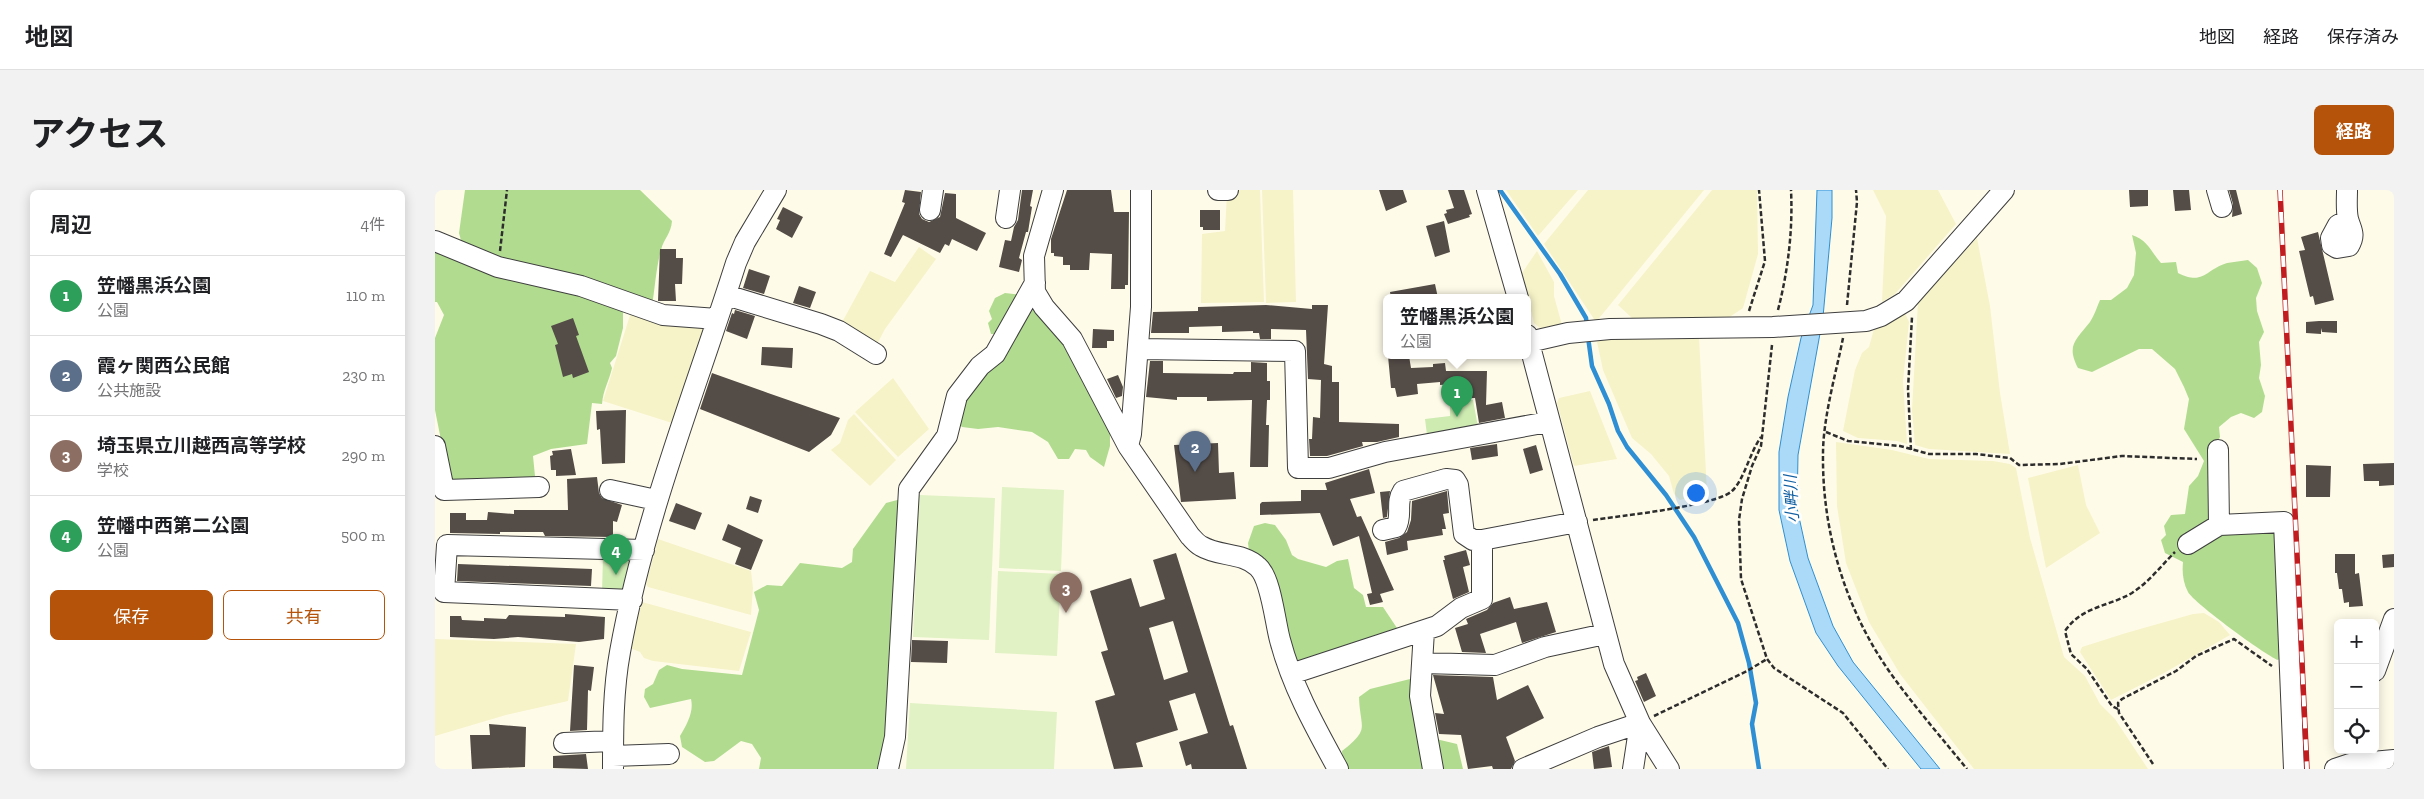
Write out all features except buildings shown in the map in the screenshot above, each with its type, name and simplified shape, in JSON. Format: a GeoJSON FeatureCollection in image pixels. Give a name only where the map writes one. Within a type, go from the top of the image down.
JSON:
{"type":"FeatureCollection","features":[{"type":"Feature","properties":{"kind":"street"},"geometry":{"type":"LineString","coordinates":[[613,756],[620,652],[657,500],[717,319],[745,242],[776,190]]}},
{"type":"Feature","properties":{"kind":"street"},"geometry":{"type":"LineString","coordinates":[[1006,218],[1010,190]]}},
{"type":"Feature","properties":{"kind":"street"},"geometry":{"type":"LineString","coordinates":[[1053,190],[1034,256],[1035,292],[1039,301],[1072,339],[1128,446],[1190,536],[1201,546],[1240,557],[1259,567],[1269,589],[1280,640],[1291,674],[1309,717],[1338,769]]}},
{"type":"Feature","properties":{"kind":"street"},"geometry":{"type":"LineString","coordinates":[[1128,446],[1131,434],[1142,279],[1141,190]]}},
{"type":"Feature","properties":{"kind":"street"},"geometry":{"type":"LineString","coordinates":[[1218,190],[1227,190]]}},
{"type":"Feature","properties":{"kind":"street"},"geometry":{"type":"LineString","coordinates":[[1487,190],[1517,294]]}},
{"type":"Feature","properties":{"kind":"street"},"geometry":{"type":"LineString","coordinates":[[1531,339],[1610,329],[1773,327],[1866,321],[1881,316],[1906,301],[2004,190]]}},
{"type":"Feature","properties":{"kind":"street"},"geometry":{"type":"LineString","coordinates":[[2347,190],[2348,220]]}},
{"type":"Feature","properties":{"kind":"street"},"geometry":{"type":"LineString","coordinates":[[435,241],[497,267],[581,286],[663,315],[717,319]]}},
{"type":"Feature","properties":{"kind":"street"},"geometry":{"type":"LineString","coordinates":[[888,769],[895,737],[909,489],[947,436],[957,396],[980,366],[995,354],[1035,283]]}},
{"type":"Feature","properties":{"kind":"street"},"geometry":{"type":"LineString","coordinates":[[726,295],[839,331],[876,354]]}},
{"type":"Feature","properties":{"kind":"street"},"geometry":{"type":"LineString","coordinates":[[1137,349],[1295,351],[1298,468],[1329,468],[1385,452],[1548,422]]}},
{"type":"Feature","properties":{"kind":"street"},"geometry":{"type":"LineString","coordinates":[[1531,351],[1548,422],[1577,522],[1614,664],[1640,722],[1669,769]]}},
{"type":"Feature","properties":{"kind":"street"},"geometry":{"type":"LineString","coordinates":[[435,446],[444,490],[539,487]]}},
{"type":"Feature","properties":{"kind":"street"},"geometry":{"type":"LineString","coordinates":[[2218,450],[2219,525]]}},
{"type":"Feature","properties":{"kind":"street"},"geometry":{"type":"LineString","coordinates":[[1383,530],[1397,527],[1401,519],[1399,500],[1403,491],[1452,478],[1458,485],[1464,534],[1473,540],[1482,540],[1577,522]]}},
{"type":"Feature","properties":{"kind":"street"},"geometry":{"type":"LineString","coordinates":[[610,490],[657,500]]}},
{"type":"Feature","properties":{"kind":"street"},"geometry":{"type":"LineString","coordinates":[[2188,544],[2219,525],[2284,522],[2292,680],[2294,769]]}},
{"type":"Feature","properties":{"kind":"street"},"geometry":{"type":"LineString","coordinates":[[1291,674],[1443,624],[1461,608],[1482,599],[1482,540]]}},
{"type":"Feature","properties":{"kind":"street"},"geometry":{"type":"LineString","coordinates":[[632,600],[444,592],[447,545],[644,550]]}},
{"type":"Feature","properties":{"kind":"street"},"geometry":{"type":"LineString","coordinates":[[2384,659],[2394,619]]}},
{"type":"Feature","properties":{"kind":"street"},"geometry":{"type":"LineString","coordinates":[[1424,631],[1420,696],[1433,769]]}},
{"type":"Feature","properties":{"kind":"street"},"geometry":{"type":"LineString","coordinates":[[1423,663],[1495,665],[1545,647],[1605,634]]}},
{"type":"Feature","properties":{"kind":"street"},"geometry":{"type":"LineString","coordinates":[[1523,769],[1598,737],[1640,722]]}},
{"type":"Feature","properties":{"kind":"street"},"geometry":{"type":"LineString","coordinates":[[1633,769],[1640,722]]}},
{"type":"Feature","properties":{"kind":"street"},"geometry":{"type":"LineString","coordinates":[[564,743],[613,756],[669,754]]}},
{"type":"Feature","properties":{"kind":"street"},"geometry":{"type":"LineString","coordinates":[[2346,761],[2394,760]]}},
{"type":"Feature","properties":{"kind":"path"},"geometry":{"type":"LineString","coordinates":[[497,267],[507,190]]}},
{"type":"Feature","properties":{"kind":"path"},"geometry":{"type":"LineString","coordinates":[[1744,327],[1765,261],[1759,190]]}},
{"type":"Feature","properties":{"kind":"path"},"geometry":{"type":"LineString","coordinates":[[1791,190],[1787,276],[1773,327],[1761,446],[1752,466],[1742,499],[1739,520],[1741,579],[1767,659],[1783,676],[1813,692],[1843,713],[1888,769]]}},
{"type":"Feature","properties":{"kind":"path"},"geometry":{"type":"LineString","coordinates":[[1856,190],[1857,202],[1846,323],[1825,432],[1823,453],[1830,527],[1845,587],[1865,630],[1889,671],[1967,769]]}},
{"type":"Feature","properties":{"kind":"path"},"geometry":{"type":"LineString","coordinates":[[1906,301],[1913,320],[1908,389],[1911,450]]}},
{"type":"Feature","properties":{"kind":"path"},"geometry":{"type":"LineString","coordinates":[[1825,432],[1848,441],[1900,446],[1929,454],[1976,454],[2010,458],[2019,466],[2060,464],[2123,456],[2197,459]]}},
{"type":"Feature","properties":{"kind":"path"},"geometry":{"type":"LineString","coordinates":[[1577,522],[1680,507],[1721,498],[1734,488],[1752,450],[1761,436]]}},
{"type":"Feature","properties":{"kind":"path"},"geometry":{"type":"LineString","coordinates":[[2153,764],[2118,709],[2112,706],[2087,669],[2071,654],[2065,631],[2075,618],[2118,600],[2140,587],[2174,552],[2188,544]]}},
{"type":"Feature","properties":{"kind":"path"},"geometry":{"type":"LineString","coordinates":[[2118,709],[2118,703],[2128,694],[2175,671],[2196,656],[2234,639],[2292,680]]}},
{"type":"Feature","properties":{"kind":"path"},"geometry":{"type":"LineString","coordinates":[[1640,722],[1747,671],[1767,659]]}},
{"type":"Feature","properties":{"kind":"shaded area"},"geometry":{"type":"Polygon","coordinates":[[[1235,190],[1260,190],[1264,302],[1201,303],[1202,234],[1225,231],[1227,193],[1235,190]]]}},
{"type":"Feature","properties":{"kind":"shaded area"},"geometry":{"type":"Polygon","coordinates":[[[1262,190],[1293,190],[1296,302],[1266,303],[1262,190]]]}},
{"type":"Feature","properties":{"kind":"shaded area"},"geometry":{"type":"Polygon","coordinates":[[[1506,190],[1578,190],[1538,236],[1506,190]]]}},
{"type":"Feature","properties":{"kind":"shaded area"},"geometry":{"type":"Polygon","coordinates":[[[1588,190],[1704,190],[1596,322],[1544,244],[1588,190]]]}},
{"type":"Feature","properties":{"kind":"shaded area"},"geometry":{"type":"Polygon","coordinates":[[[1712,190],[1757,190],[1758,254],[1743,308],[1728,318],[1632,318],[1618,305],[1712,190]]]}},
{"type":"Feature","properties":{"kind":"shaded area"},"geometry":{"type":"Polygon","coordinates":[[[1873,190],[1938,190],[1956,224],[1895,294],[1882,302],[1886,216],[1873,190]]]}},
{"type":"Feature","properties":{"kind":"shaded area"},"geometry":{"type":"Polygon","coordinates":[[[1977,238],[1990,306],[2000,393],[2010,454],[1929,449],[1915,445],[1912,410],[1918,301],[1977,238]]]}},
{"type":"Feature","properties":{"kind":"shaded area"},"geometry":{"type":"Polygon","coordinates":[[[919,247],[936,259],[885,329],[875,348],[840,326],[870,271],[895,282],[919,247]]]}},
{"type":"Feature","properties":{"kind":"shaded area"},"geometry":{"type":"Polygon","coordinates":[[[1537,251],[1554,282],[1554,296],[1562,325],[1540,328],[1534,323],[1531,310],[1531,294],[1527,294],[1522,273],[1537,251]]]}},
{"type":"Feature","properties":{"kind":"shaded area"},"geometry":{"type":"Polygon","coordinates":[[[632,309],[705,324],[672,423],[603,401],[632,309]]]}},
{"type":"Feature","properties":{"kind":"shaded area"},"geometry":{"type":"Polygon","coordinates":[[[1905,313],[1909,322],[1903,381],[1907,444],[1897,441],[1858,438],[1843,431],[1855,370],[1862,353],[1869,347],[1874,329],[1895,320],[1905,313]]]}},
{"type":"Feature","properties":{"kind":"shaded area"},"geometry":{"type":"Polygon","coordinates":[[[1602,337],[1699,337],[1707,493],[1680,500],[1674,494],[1669,476],[1651,454],[1632,438],[1603,370],[1597,342],[1602,337]]]}},
{"type":"Feature","properties":{"kind":"shaded area"},"geometry":{"type":"Polygon","coordinates":[[[893,378],[929,429],[898,457],[855,412],[893,378]]]}},
{"type":"Feature","properties":{"kind":"shaded area"},"geometry":{"type":"Polygon","coordinates":[[[1590,391],[1617,459],[1574,466],[1557,403],[1559,398],[1590,391]]]}},
{"type":"Feature","properties":{"kind":"shaded area"},"geometry":{"type":"Polygon","coordinates":[[[854,414],[896,460],[870,486],[831,450],[840,443],[848,420],[854,414]]]}},
{"type":"Feature","properties":{"kind":"shaded area"},"geometry":{"type":"Polygon","coordinates":[[[1836,442],[1892,450],[1929,459],[1993,461],[2010,464],[2016,468],[2030,538],[2064,657],[2085,676],[2100,704],[2115,719],[2148,769],[1974,769],[1900,674],[1869,622],[1846,563],[1837,506],[1836,442]]]}},
{"type":"Feature","properties":{"kind":"shaded area"},"geometry":{"type":"Polygon","coordinates":[[[2078,465],[2086,505],[2100,533],[2046,568],[2028,478],[2078,465]]]}},
{"type":"Feature","properties":{"kind":"shaded area"},"geometry":{"type":"Polygon","coordinates":[[[658,539],[751,571],[753,588],[751,615],[648,587],[646,584],[658,539]]]}},
{"type":"Feature","properties":{"kind":"shaded area"},"geometry":{"type":"Polygon","coordinates":[[[642,602],[751,632],[739,671],[653,661],[644,658],[640,652],[630,648],[642,602]]]}},
{"type":"Feature","properties":{"kind":"shaded area"},"geometry":{"type":"Polygon","coordinates":[[[2204,613],[2219,622],[2230,635],[2164,673],[2111,700],[2080,652],[2082,647],[2126,633],[2193,614],[2204,613]]]}},
{"type":"Feature","properties":{"kind":"shaded area"},"geometry":{"type":"Polygon","coordinates":[[[435,639],[576,644],[568,701],[506,715],[435,736],[435,639]]]}},
{"type":"Feature","properties":{"kind":"green space"},"geometry":{"type":"Polygon","coordinates":[[[465,190],[640,190],[672,221],[659,257],[652,306],[463,248],[459,233],[465,190]]]}},
{"type":"Feature","properties":{"kind":"green space"},"geometry":{"type":"Polygon","coordinates":[[[2132,235],[2146,243],[2161,263],[2176,262],[2178,273],[2187,277],[2199,277],[2227,263],[2248,260],[2257,268],[2262,283],[2256,298],[2257,311],[2264,332],[2259,342],[2261,365],[2259,378],[2265,396],[2262,412],[2254,418],[2241,413],[2231,417],[2219,427],[2220,437],[2214,448],[2209,515],[2273,529],[2280,539],[2287,653],[2278,660],[2230,628],[2193,598],[2185,585],[2183,562],[2165,553],[2161,540],[2166,535],[2164,526],[2171,515],[2185,514],[2189,486],[2198,476],[2204,461],[2184,429],[2189,399],[2175,369],[2152,349],[2139,349],[2092,372],[2078,368],[2074,360],[2074,343],[2091,320],[2100,300],[2111,300],[2127,288],[2134,275],[2136,253],[2132,235]]]}},
{"type":"Feature","properties":{"kind":"green space"},"geometry":{"type":"Polygon","coordinates":[[[435,250],[623,309],[623,328],[616,356],[610,363],[612,368],[602,404],[592,403],[587,444],[551,449],[533,456],[535,476],[529,483],[450,485],[435,410],[435,338],[444,315],[437,302],[435,302],[435,250]]]}},
{"type":"Feature","properties":{"kind":"green space"},"geometry":{"type":"Polygon","coordinates":[[[1005,293],[1023,295],[1061,335],[1110,428],[1110,446],[1104,467],[1090,457],[1086,450],[1075,449],[1069,459],[1058,459],[1048,442],[1032,432],[998,427],[978,429],[962,427],[954,419],[998,334],[991,334],[988,323],[992,319],[989,311],[995,298],[1005,293]]]}},
{"type":"Feature","properties":{"kind":"green space"},"geometry":{"type":"Polygon","coordinates":[[[1450,400],[1473,400],[1478,427],[1427,435],[1425,419],[1450,416],[1450,400]]]}},
{"type":"Feature","properties":{"kind":"green space"},"geometry":{"type":"Polygon","coordinates":[[[1002,487],[1064,490],[1061,571],[999,568],[1002,487]]]}},
{"type":"Feature","properties":{"kind":"green space"},"geometry":{"type":"Polygon","coordinates":[[[919,495],[995,498],[989,640],[913,637],[919,495]]]}},
{"type":"Feature","properties":{"kind":"green space"},"geometry":{"type":"Polygon","coordinates":[[[901,499],[891,693],[881,769],[759,769],[761,758],[752,744],[741,741],[714,761],[705,762],[682,747],[680,736],[691,713],[691,699],[650,708],[644,697],[645,689],[653,684],[659,670],[667,665],[682,669],[742,675],[759,610],[754,592],[767,585],[782,586],[800,563],[842,568],[852,562],[853,549],[886,503],[901,499]]]}},
{"type":"Feature","properties":{"kind":"green space"},"geometry":{"type":"Polygon","coordinates":[[[1265,523],[1275,525],[1286,540],[1292,555],[1298,559],[1326,567],[1337,561],[1348,559],[1354,588],[1363,595],[1366,607],[1383,607],[1397,628],[1396,649],[1372,659],[1299,666],[1249,551],[1248,543],[1254,526],[1265,523]]]}},
{"type":"Feature","properties":{"kind":"green space"},"geometry":{"type":"Polygon","coordinates":[[[603,556],[629,557],[632,562],[626,588],[620,594],[602,593],[603,556]]]}},
{"type":"Feature","properties":{"kind":"green space"},"geometry":{"type":"Polygon","coordinates":[[[998,571],[1061,574],[1057,656],[995,653],[998,571]]]}},
{"type":"Feature","properties":{"kind":"green space"},"geometry":{"type":"Polygon","coordinates":[[[1410,679],[1413,690],[1436,739],[1457,744],[1463,769],[1348,769],[1343,762],[1342,751],[1357,737],[1362,727],[1359,697],[1370,689],[1410,679]]]}},
{"type":"Feature","properties":{"kind":"green space"},"geometry":{"type":"Polygon","coordinates":[[[910,703],[1057,712],[1054,769],[906,769],[910,703]]]}},
{"type":"Feature","properties":{"kind":"water","name":"小畔川"},"geometry":{"type":"Polygon","coordinates":[[[1817,190],[1832,190],[1832,218],[1823,317],[1798,455],[1797,508],[1808,558],[1833,626],[1853,662],[1940,769],[1921,769],[1838,666],[1816,633],[1790,561],[1779,510],[1779,452],[1788,397],[1801,338],[1813,305],[1817,190]]]}},
{"type":"Feature","properties":{"kind":"waterway"},"geometry":{"type":"LineString","coordinates":[[1500,190],[1560,274],[1586,318],[1587,326]]}},
{"type":"Feature","properties":{"kind":"waterway"},"geometry":{"type":"LineString","coordinates":[[1588,337],[1592,366],[1609,404],[1618,431],[1627,447],[1666,495],[1694,537],[1738,623],[1749,663],[1756,703],[1752,724],[1759,769]]}},
{"type":"Feature","properties":{"kind":"railway"},"geometry":{"type":"LineString","coordinates":[[2280,190],[2307,769]]}},
{"type":"Feature","properties":{"kind":"place","name":"笠幡黒浜公園"},"geometry":{"type":"Point","coordinates":[1457,417]}},
{"type":"Feature","properties":{"kind":"place","name":"霞ヶ関西公民館"},"geometry":{"type":"Point","coordinates":[1195,472]}},
{"type":"Feature","properties":{"kind":"place","name":"笠幡中西第二公園"},"geometry":{"type":"Point","coordinates":[616,575]}},
{"type":"Feature","properties":{"kind":"place","name":"埼玉県立川越西高等学校"},"geometry":{"type":"Point","coordinates":[1066,613]}}]}
